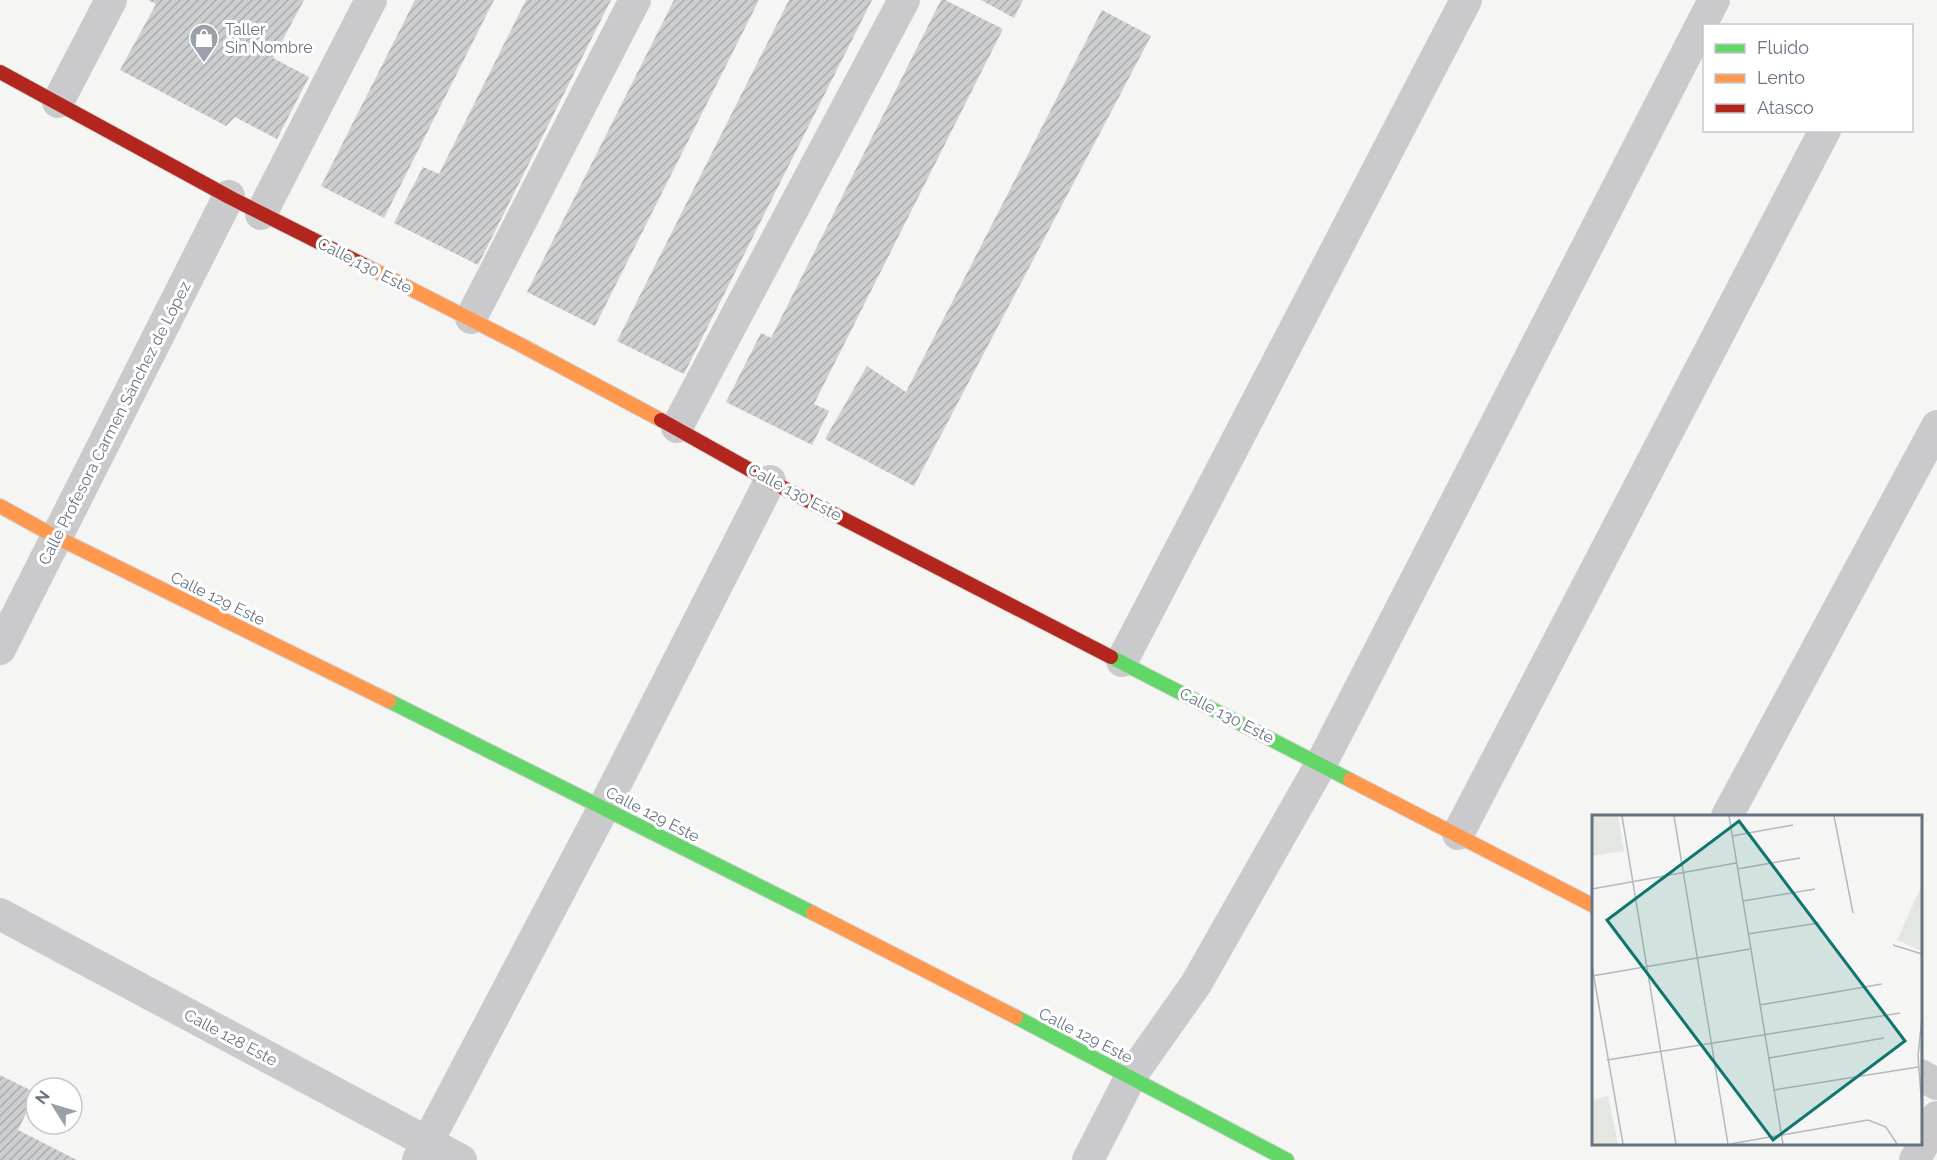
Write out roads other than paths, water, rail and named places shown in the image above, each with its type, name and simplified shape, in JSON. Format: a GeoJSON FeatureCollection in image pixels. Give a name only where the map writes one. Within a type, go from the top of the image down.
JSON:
{"type":"FeatureCollection","features":[{"type":"Feature","properties":{"kind":"street"},"geometry":{"type":"LineString","coordinates":[[58,102],[111,0]]}},
{"type":"Feature","properties":{"kind":"street"},"geometry":{"type":"LineString","coordinates":[[261,214],[371,0]]}},
{"type":"Feature","properties":{"kind":"street"},"geometry":{"type":"LineString","coordinates":[[471,318],[636,0]]}},
{"type":"Feature","properties":{"kind":"street"},"geometry":{"type":"LineString","coordinates":[[677,427],[904,0]]}},
{"type":"Feature","properties":{"kind":"street"},"geometry":{"type":"LineString","coordinates":[[1122,661],[1466,0]]}},
{"type":"Feature","properties":{"kind":"street"},"geometry":{"type":"LineString","coordinates":[[1088,1160],[1131,1076],[1196,984],[1321,764],[1714,0]]}},
{"type":"Feature","properties":{"kind":"street","name":"Calle 130 Este"},"geometry":{"type":"LineString","coordinates":[[0,72],[261,214],[471,318],[677,427],[770,481],[1458,834],[1592,905]]}},
{"type":"Feature","properties":{"kind":"street"},"geometry":{"type":"LineString","coordinates":[[1458,834],[1824,132]]}},
{"type":"Feature","properties":{"kind":"street","name":"Calle Profesora Carmen Sánchez de López"},"geometry":{"type":"LineString","coordinates":[[0,649],[229,196]]}},
{"type":"Feature","properties":{"kind":"street"},"geometry":{"type":"LineString","coordinates":[[1728,815],[1937,426]]}},
{"type":"Feature","properties":{"kind":"street"},"geometry":{"type":"LineString","coordinates":[[423,1151],[604,807],[770,481]]}},
{"type":"Feature","properties":{"kind":"street","name":"Calle 129 Este"},"geometry":{"type":"LineString","coordinates":[[0,506],[56,537],[604,807],[1131,1076],[1287,1160]]}},
{"type":"Feature","properties":{"kind":"street","name":"Calle 128 Este"},"geometry":{"type":"LineString","coordinates":[[0,914],[423,1151],[461,1160]]}},
{"type":"Feature","properties":{"kind":"street"},"geometry":{"type":"LineString","coordinates":[[1922,1077],[1937,1084]]}},
{"type":"Feature","properties":{"kind":"street"},"geometry":{"type":"LineString","coordinates":[[1915,1160],[1937,1118]]}},
{"type":"Feature","properties":{"kind":"place","name":"Taller Sin Nombre"},"geometry":{"type":"Point","coordinates":[204,64]}}]}
